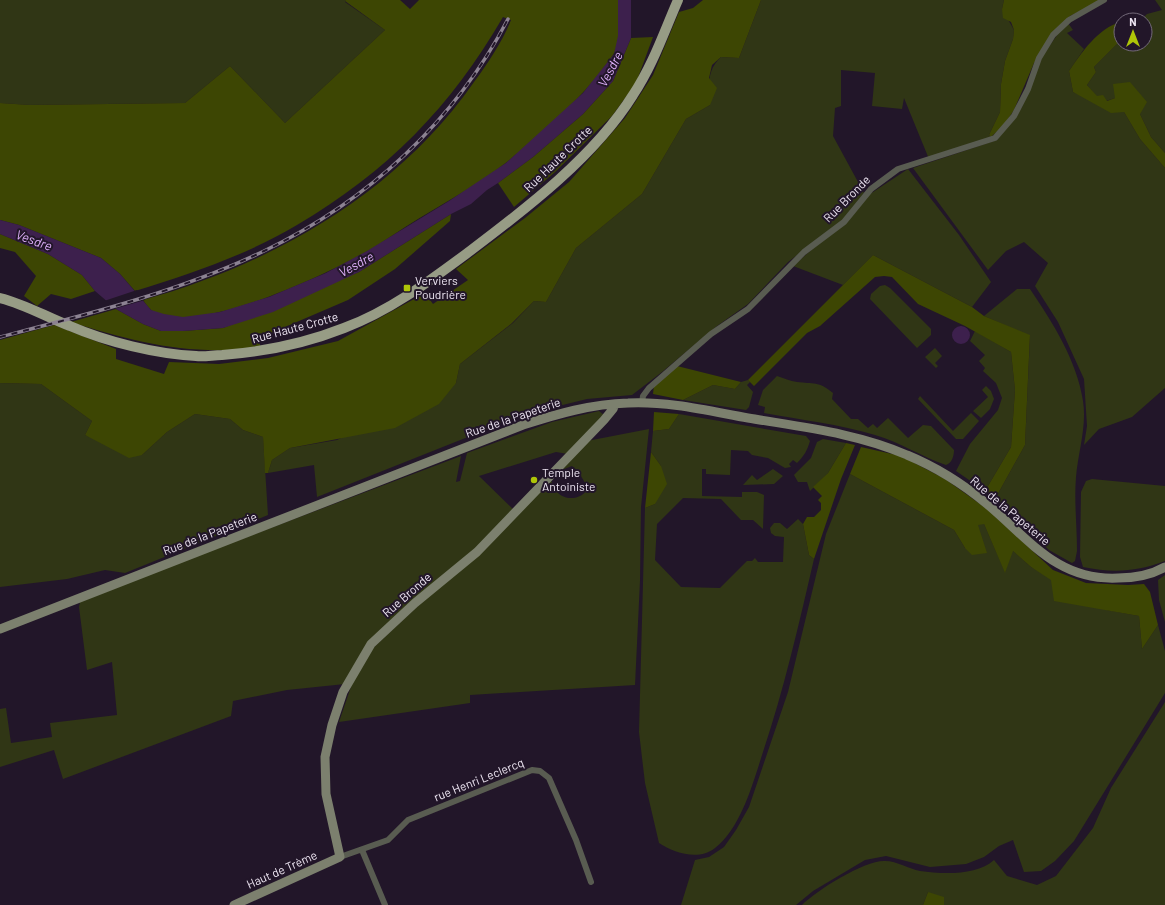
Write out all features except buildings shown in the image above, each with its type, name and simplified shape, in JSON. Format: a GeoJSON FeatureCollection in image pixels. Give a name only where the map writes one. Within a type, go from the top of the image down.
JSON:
{"type":"FeatureCollection","features":[{"type":"Feature","properties":{"kind":"main road","name":"Rue Haute Crotte"},"geometry":{"type":"LineString","coordinates":[[0,298],[21,303],[91,335],[146,349],[197,357],[253,353],[318,337],[346,328],[391,306],[450,266],[517,216],[572,166],[612,125],[633,96],[649,68],[678,0]]}},
{"type":"Feature","properties":{"kind":"main road","name":"Rue de la Papeterie"},"geometry":{"type":"LineString","coordinates":[[0,629],[523,425],[557,414],[615,404],[642,403],[682,407],[816,430],[882,445],[924,463],[968,489],[1045,556],[1065,568],[1087,576],[1109,579],[1148,574],[1165,567]]}},
{"type":"Feature","properties":{"kind":"main road","name":"Rue Bronde"},"geometry":{"type":"LineString","coordinates":[[340,857],[326,794],[325,757],[332,725],[343,692],[371,644],[415,603],[477,552],[604,420],[615,404]]}},
{"type":"Feature","properties":{"kind":"main road","name":"Haut de Trème"},"geometry":{"type":"LineString","coordinates":[[234,905],[340,857]]}},
{"type":"Feature","properties":{"kind":"street","name":"Rue Bronde"},"geometry":{"type":"LineString","coordinates":[[642,403],[643,396],[649,388],[711,334],[748,309],[804,252],[844,222],[871,189],[898,169],[995,138],[1014,116],[1028,89],[1039,58],[1053,34],[1069,20],[1104,0]]}},
{"type":"Feature","properties":{"kind":"street","name":"rue Henri Leclercq"},"geometry":{"type":"LineString","coordinates":[[340,857],[388,840],[408,820],[532,770],[540,771],[549,778],[576,840],[591,882]]}},
{"type":"Feature","properties":{"kind":"street"},"geometry":{"type":"LineString","coordinates":[[362,850],[385,905]]}},
{"type":"Feature","properties":{"kind":"green space"},"geometry":{"type":"Polygon","coordinates":[[[0,0],[346,0],[345,2],[385,30],[285,123],[230,66],[185,103],[30,105],[0,103],[0,0]]]}},
{"type":"Feature","properties":{"kind":"green space"},"geometry":{"type":"Polygon","coordinates":[[[400,0],[410,9],[419,0],[619,0],[618,43],[613,55],[577,99],[536,138],[486,178],[373,248],[347,262],[292,288],[227,310],[196,316],[170,317],[151,310],[143,300],[191,285],[284,245],[328,220],[369,191],[408,158],[443,122],[489,60],[511,20],[503,17],[483,50],[462,80],[439,108],[388,160],[330,205],[297,225],[258,246],[218,263],[135,291],[120,274],[101,258],[19,225],[0,220],[0,103],[30,105],[185,103],[230,66],[285,123],[385,30],[345,1],[400,0]]]}},
{"type":"Feature","properties":{"kind":"green space"},"geometry":{"type":"Polygon","coordinates":[[[703,0],[761,0],[739,58],[721,57],[712,65],[709,78],[717,88],[710,105],[686,119],[642,194],[576,248],[546,302],[534,301],[511,324],[460,364],[456,383],[439,404],[395,428],[290,448],[272,460],[268,473],[265,473],[263,437],[243,430],[230,419],[195,414],[167,432],[142,455],[129,458],[85,435],[92,421],[41,384],[0,383],[0,340],[54,325],[116,349],[116,359],[164,374],[169,362],[219,364],[268,358],[338,341],[425,293],[433,304],[468,280],[456,269],[525,218],[569,182],[625,118],[653,75],[679,12],[693,8],[703,0]]]}},
{"type":"Feature","properties":{"kind":"green space"},"geometry":{"type":"Polygon","coordinates":[[[761,0],[1004,0],[1002,9],[1014,30],[1013,39],[1005,61],[1001,84],[1000,112],[989,135],[991,137],[929,159],[904,98],[902,109],[872,106],[875,73],[841,70],[841,106],[835,108],[833,136],[864,193],[841,222],[788,262],[748,304],[717,326],[632,395],[587,399],[526,414],[317,497],[314,465],[268,473],[272,460],[290,448],[337,440],[456,383],[460,364],[513,323],[534,301],[546,302],[576,248],[642,194],[686,119],[710,105],[709,91],[713,68],[721,57],[739,58],[761,0]]]}},
{"type":"Feature","properties":{"kind":"green space"},"geometry":{"type":"Polygon","coordinates":[[[1004,0],[1102,0],[1070,16],[1034,63],[1014,110],[1004,125],[991,137],[989,135],[1000,112],[1001,84],[1005,61],[1013,39],[1014,30],[1011,22],[1003,18],[1002,9],[1004,0]]]}},
{"type":"Feature","properties":{"kind":"green space"},"geometry":{"type":"Polygon","coordinates":[[[1155,0],[1165,0],[1165,153],[1151,137],[1140,114],[1115,98],[1106,101],[1097,97],[1087,85],[1096,72],[1094,67],[1113,48],[1113,52],[1153,52],[1153,12],[1162,10],[1155,0]]]}},
{"type":"Feature","properties":{"kind":"green space"},"geometry":{"type":"Polygon","coordinates":[[[1068,23],[1073,30],[1067,33],[1084,49],[1069,71],[1073,92],[1124,112],[1140,139],[1165,168],[1165,388],[1132,417],[1099,429],[1084,445],[1087,426],[1084,379],[1058,322],[1035,286],[1048,263],[1024,242],[1006,251],[988,270],[913,168],[997,140],[1022,107],[1040,59],[1060,31],[1068,23]]]}},
{"type":"Feature","properties":{"kind":"green space"},"geometry":{"type":"Polygon","coordinates":[[[1113,25],[1113,48],[1094,67],[1096,72],[1087,85],[1097,96],[1103,95],[1107,101],[1115,98],[1113,84],[1130,82],[1147,102],[1140,114],[1151,137],[1165,153],[1165,168],[1140,139],[1124,112],[1111,113],[1073,92],[1069,71],[1091,42],[1113,25]]]}},
{"type":"Feature","properties":{"kind":"green space"},"geometry":{"type":"Polygon","coordinates":[[[653,37],[636,83],[612,116],[555,172],[514,207],[498,183],[533,157],[583,114],[613,81],[631,38],[653,37]]]}},
{"type":"Feature","properties":{"kind":"green space"},"geometry":{"type":"Polygon","coordinates":[[[908,169],[959,235],[991,282],[972,307],[873,255],[843,285],[793,266],[825,238],[867,196],[908,169]]]}},
{"type":"Feature","properties":{"kind":"green space"},"geometry":{"type":"Polygon","coordinates":[[[451,214],[450,221],[395,269],[348,300],[271,333],[260,340],[260,347],[235,350],[211,350],[164,346],[118,336],[71,322],[116,309],[143,324],[161,331],[223,328],[359,272],[451,214]]]}},
{"type":"Feature","properties":{"kind":"green space"},"geometry":{"type":"Polygon","coordinates":[[[0,234],[48,254],[82,275],[95,291],[71,299],[51,294],[37,306],[24,296],[36,276],[15,252],[0,248],[0,234]]]}},
{"type":"Feature","properties":{"kind":"green space"},"geometry":{"type":"Polygon","coordinates":[[[873,255],[972,307],[984,316],[1030,335],[1025,445],[995,499],[985,491],[1011,447],[1015,390],[1011,352],[965,326],[918,304],[892,277],[875,277],[820,326],[807,333],[754,386],[748,380],[873,255]]]}},
{"type":"Feature","properties":{"kind":"green space"},"geometry":{"type":"Polygon","coordinates":[[[885,285],[890,288],[931,329],[931,335],[917,348],[870,299],[871,294],[880,286],[885,285]]]}},
{"type":"Feature","properties":{"kind":"green space"},"geometry":{"type":"Polygon","coordinates":[[[1017,289],[1030,289],[1047,315],[1070,357],[1080,386],[1083,401],[1084,420],[1075,486],[1077,551],[1075,561],[1072,563],[1049,550],[995,499],[1025,445],[1030,336],[984,316],[1017,289]]]}},
{"type":"Feature","properties":{"kind":"green space"},"geometry":{"type":"Polygon","coordinates":[[[975,331],[1011,352],[1015,390],[1011,447],[985,491],[956,471],[970,444],[998,410],[1002,398],[996,383],[983,371],[985,368],[979,361],[985,355],[970,341],[975,331]]]}},
{"type":"Feature","properties":{"kind":"green space"},"geometry":{"type":"Polygon","coordinates":[[[935,348],[942,356],[935,363],[938,366],[936,368],[925,357],[935,348]]]}},
{"type":"Feature","properties":{"kind":"green space"},"geometry":{"type":"Polygon","coordinates":[[[677,366],[741,382],[735,389],[713,385],[683,400],[653,394],[654,385],[677,366]]]}},
{"type":"Feature","properties":{"kind":"green space"},"geometry":{"type":"Polygon","coordinates":[[[777,376],[794,382],[824,386],[833,393],[832,399],[851,419],[858,419],[868,428],[873,424],[877,428],[888,418],[908,438],[923,425],[931,426],[954,450],[954,455],[950,463],[946,465],[884,438],[861,431],[764,413],[765,407],[758,405],[763,390],[777,376]]]}},
{"type":"Feature","properties":{"kind":"green space"},"geometry":{"type":"Polygon","coordinates":[[[748,380],[750,382],[747,385],[753,392],[749,407],[746,410],[683,400],[713,385],[735,389],[741,382],[748,380]]]}},
{"type":"Feature","properties":{"kind":"green space"},"geometry":{"type":"Polygon","coordinates":[[[0,383],[41,384],[92,421],[85,435],[142,455],[167,432],[195,414],[230,419],[243,430],[263,437],[268,515],[125,573],[105,570],[67,579],[0,587],[0,383]]]}},
{"type":"Feature","properties":{"kind":"green space"},"geometry":{"type":"Polygon","coordinates":[[[986,386],[991,391],[994,399],[990,409],[981,418],[973,411],[988,397],[982,390],[986,386]]]}},
{"type":"Feature","properties":{"kind":"green space"},"geometry":{"type":"Polygon","coordinates":[[[920,396],[953,431],[971,413],[979,421],[963,439],[956,439],[918,399],[920,396]]]}},
{"type":"Feature","properties":{"kind":"green space"},"geometry":{"type":"Polygon","coordinates":[[[599,411],[604,415],[568,454],[556,452],[479,476],[515,511],[462,562],[380,632],[345,684],[287,690],[233,701],[231,716],[63,779],[54,750],[0,767],[0,709],[6,708],[11,743],[52,737],[50,723],[117,715],[112,662],[87,670],[79,607],[80,602],[199,555],[461,456],[456,482],[460,481],[467,453],[552,422],[599,411]]]}},
{"type":"Feature","properties":{"kind":"green space"},"geometry":{"type":"Polygon","coordinates":[[[654,412],[679,414],[669,429],[653,431],[654,412]]]}},
{"type":"Feature","properties":{"kind":"green space"},"geometry":{"type":"Polygon","coordinates":[[[679,414],[806,436],[810,441],[808,448],[797,463],[793,460],[789,464],[791,467],[785,468],[768,458],[752,455],[748,451],[731,450],[730,475],[706,474],[706,469],[702,469],[702,496],[742,497],[742,492],[757,492],[764,495],[763,529],[753,520],[741,520],[721,499],[683,498],[657,524],[655,560],[681,587],[720,588],[747,561],[752,561],[755,558],[758,562],[783,562],[784,537],[775,536],[771,533],[770,528],[774,523],[780,523],[787,529],[798,519],[803,524],[809,555],[814,559],[778,704],[745,804],[732,829],[715,848],[709,852],[694,855],[672,850],[659,843],[645,783],[639,732],[645,508],[655,504],[661,466],[651,452],[653,431],[669,429],[679,414]]]}},
{"type":"Feature","properties":{"kind":"green space"},"geometry":{"type":"Polygon","coordinates":[[[649,429],[641,507],[640,581],[635,685],[470,695],[470,703],[339,722],[356,672],[373,648],[551,481],[556,491],[565,497],[574,498],[586,492],[588,488],[578,471],[572,466],[564,469],[562,467],[587,441],[649,429]]]}},
{"type":"Feature","properties":{"kind":"green space"},"geometry":{"type":"Polygon","coordinates":[[[823,439],[846,443],[828,473],[810,491],[807,482],[798,482],[794,475],[811,458],[817,442],[823,439]]]}},
{"type":"Feature","properties":{"kind":"green space"},"geometry":{"type":"Polygon","coordinates":[[[846,443],[855,445],[841,479],[814,559],[809,555],[803,524],[807,517],[814,517],[821,510],[821,503],[818,500],[822,496],[813,487],[828,473],[846,443]]]}},
{"type":"Feature","properties":{"kind":"green space"},"geometry":{"type":"Polygon","coordinates":[[[861,447],[901,456],[945,479],[987,509],[1053,570],[1086,583],[1128,585],[1144,584],[1150,592],[1158,625],[1142,649],[1139,616],[1054,601],[1051,580],[1031,567],[1013,551],[1005,573],[984,524],[978,525],[987,553],[972,555],[965,548],[954,530],[850,474],[861,447]]]}},
{"type":"Feature","properties":{"kind":"green space"},"geometry":{"type":"Polygon","coordinates":[[[651,452],[661,466],[667,484],[655,504],[645,508],[651,452]]]}},
{"type":"Feature","properties":{"kind":"green space"},"geometry":{"type":"Polygon","coordinates":[[[773,469],[783,476],[774,484],[743,485],[752,475],[757,480],[773,469]]]}},
{"type":"Feature","properties":{"kind":"green space"},"geometry":{"type":"Polygon","coordinates":[[[850,474],[954,530],[965,548],[978,524],[984,524],[1005,572],[1012,550],[1031,567],[1107,610],[1139,616],[1142,649],[1158,625],[1165,651],[1165,693],[1074,841],[1055,861],[1041,871],[1024,872],[1013,840],[999,846],[984,857],[966,864],[930,867],[886,856],[865,860],[813,891],[796,905],[681,905],[695,860],[709,857],[724,847],[749,807],[788,692],[826,534],[850,474]]]}},
{"type":"Feature","properties":{"kind":"green space"},"geometry":{"type":"Polygon","coordinates":[[[1092,479],[1165,486],[1165,561],[1155,565],[1114,571],[1083,567],[1080,557],[1081,492],[1086,481],[1092,479]]]}},
{"type":"Feature","properties":{"kind":"green space"},"geometry":{"type":"Polygon","coordinates":[[[1165,575],[1165,622],[1159,600],[1158,580],[1165,575]]]}},
{"type":"Feature","properties":{"kind":"green space"},"geometry":{"type":"Polygon","coordinates":[[[1165,702],[1165,905],[944,905],[928,892],[923,905],[802,905],[818,892],[842,877],[866,865],[876,862],[889,861],[920,871],[959,873],[978,869],[994,860],[1007,876],[1037,885],[1056,876],[1093,828],[1111,788],[1165,702]]]}},
{"type":"Feature","properties":{"kind":"green space"},"geometry":{"type":"Polygon","coordinates":[[[928,892],[944,897],[944,905],[923,905],[928,892]]]}},
{"type":"Feature","properties":{"kind":"water","name":"Vesdre"},"geometry":{"type":"Polygon","coordinates":[[[618,0],[631,0],[631,38],[613,81],[583,114],[533,157],[487,190],[471,204],[451,214],[359,272],[273,312],[223,328],[161,331],[143,324],[116,309],[95,291],[82,275],[48,254],[0,234],[0,220],[19,225],[101,258],[120,274],[151,310],[164,314],[183,317],[220,312],[269,297],[326,273],[367,251],[449,201],[506,163],[583,93],[614,54],[618,36],[618,0]]]}},
{"type":"Feature","properties":{"kind":"water"},"geometry":{"type":"Polygon","coordinates":[[[961,326],[967,329],[970,335],[967,341],[961,344],[955,341],[952,335],[955,329],[961,326]]]}},
{"type":"Feature","properties":{"kind":"pier"},"geometry":{"type":"Polygon","coordinates":[[[137,290],[145,300],[114,309],[104,301],[137,290]]]}},
{"type":"Feature","properties":{"kind":"railway"},"geometry":{"type":"LineString","coordinates":[[0,337],[101,310],[167,290],[200,278],[264,251],[302,231],[339,208],[373,183],[435,124],[462,91],[487,56],[508,19]]}},
{"type":"Feature","properties":{"kind":"place","name":"Verviers Poudrière"},"geometry":{"type":"Point","coordinates":[407,288]}},
{"type":"Feature","properties":{"kind":"place","name":"Temple Antoiniste"},"geometry":{"type":"Point","coordinates":[534,480]}}]}
